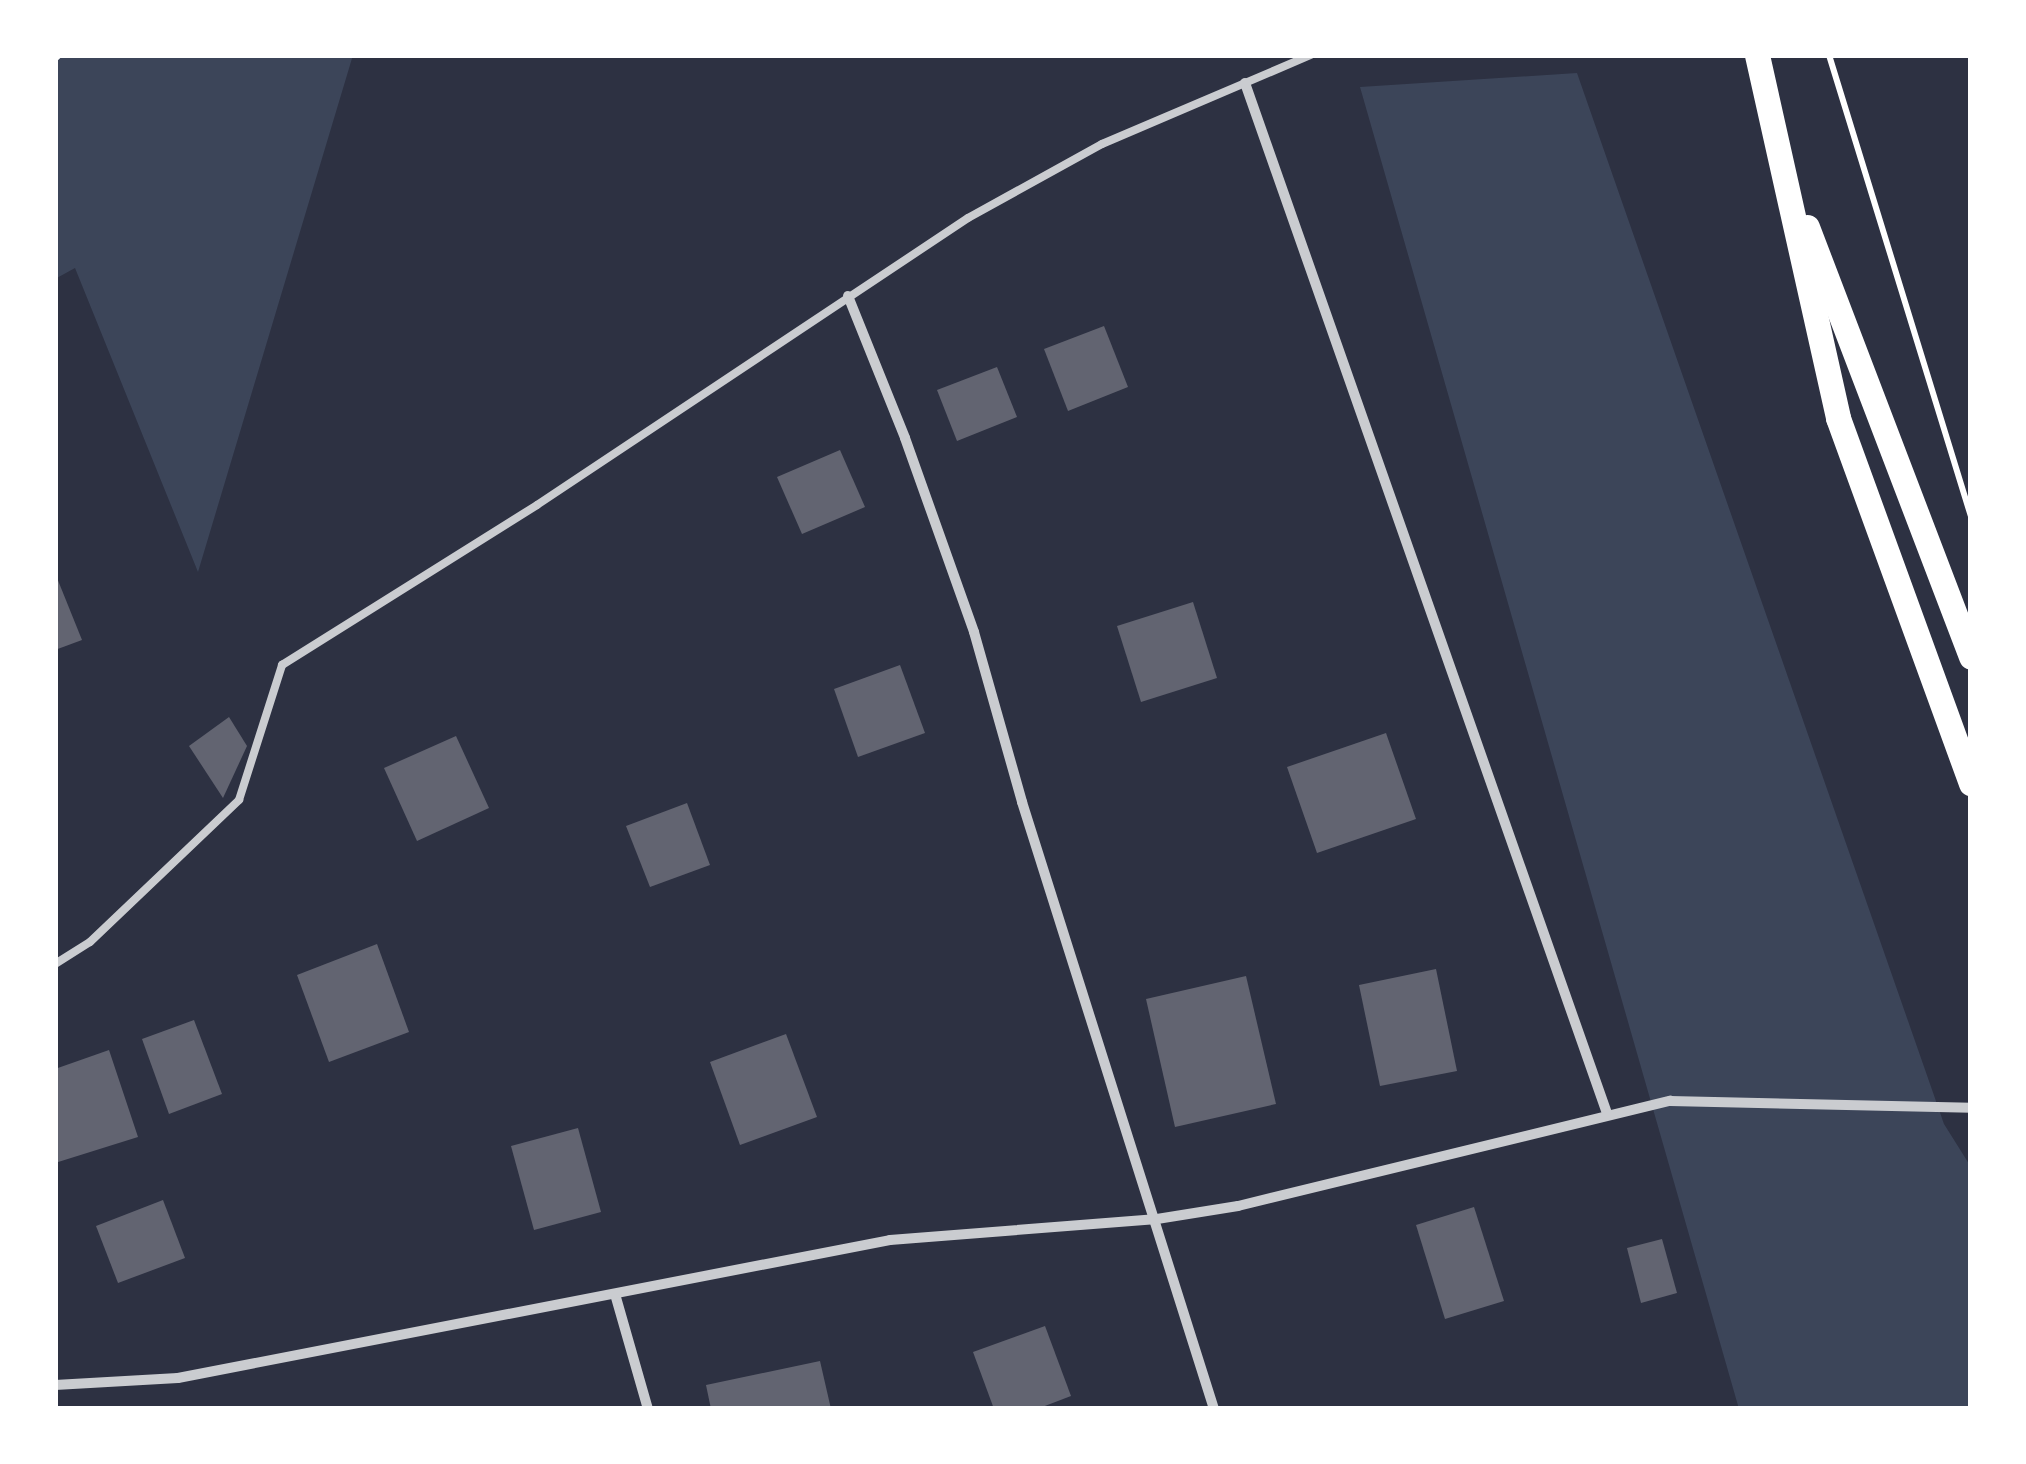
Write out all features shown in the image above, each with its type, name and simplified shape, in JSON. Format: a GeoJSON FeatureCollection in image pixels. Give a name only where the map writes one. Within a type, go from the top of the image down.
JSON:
{"type":"FeatureCollection","features":[{"type":"Feature","properties":{"kind":"main road"},"geometry":{"type":"LineString","coordinates":[[1757,55],[1838,418],[1971,784]]}},
{"type":"Feature","properties":{"kind":"main road"},"geometry":{"type":"LineString","coordinates":[[1773,138],[1971,657]]}},
{"type":"Feature","properties":{"kind":"street"},"geometry":{"type":"LineString","coordinates":[[1245,83],[1608,1114]]}},
{"type":"Feature","properties":{"kind":"street"},"geometry":{"type":"LineString","coordinates":[[848,296],[905,438],[974,632],[1122,1125],[1157,1219],[1214,1409]]}},
{"type":"Feature","properties":{"kind":"street"},"geometry":{"type":"LineString","coordinates":[[55,1385],[178,1378],[890,1240],[1157,1219],[1238,1206],[1670,1101],[1971,1108]]}},
{"type":"Feature","properties":{"kind":"street"},"geometry":{"type":"LineString","coordinates":[[615,1294],[648,1409]]}},
{"type":"Feature","properties":{"kind":"lane"},"geometry":{"type":"LineString","coordinates":[[55,964],[90,942],[240,800],[282,666],[537,505],[968,218],[1102,144],[1310,55]]}},
{"type":"Feature","properties":{"kind":"path"},"geometry":{"type":"LineString","coordinates":[[1829,55],[1971,516]]}},
{"type":"Feature","properties":{"kind":"shaded area"},"geometry":{"type":"Polygon","coordinates":[[[55,55],[353,55],[198,572],[75,268],[55,279],[55,55]]]}},
{"type":"Feature","properties":{"kind":"shaded area"},"geometry":{"type":"Polygon","coordinates":[[[1577,73],[1944,1124],[1971,1167],[1971,1409],[1739,1409],[1360,87],[1577,73]]]}},
{"type":"Feature","properties":{"kind":"building"},"geometry":{"type":"Polygon","coordinates":[[[1104,326],[1128,387],[1068,411],[1044,349],[1104,326]]]}},
{"type":"Feature","properties":{"kind":"building"},"geometry":{"type":"Polygon","coordinates":[[[997,367],[1017,417],[957,441],[937,390],[997,367]]]}},
{"type":"Feature","properties":{"kind":"building"},"geometry":{"type":"Polygon","coordinates":[[[840,450],[865,507],[802,534],[777,477],[840,450]]]}},
{"type":"Feature","properties":{"kind":"building"},"geometry":{"type":"Polygon","coordinates":[[[55,573],[82,640],[55,650],[55,573]]]}},
{"type":"Feature","properties":{"kind":"building"},"geometry":{"type":"Polygon","coordinates":[[[1193,602],[1217,678],[1141,702],[1117,626],[1193,602]]]}},
{"type":"Feature","properties":{"kind":"building"},"geometry":{"type":"Polygon","coordinates":[[[900,665],[925,733],[858,757],[834,689],[900,665]]]}},
{"type":"Feature","properties":{"kind":"building"},"geometry":{"type":"Polygon","coordinates":[[[229,717],[247,746],[223,798],[189,746],[229,717]]]}},
{"type":"Feature","properties":{"kind":"building"},"geometry":{"type":"Polygon","coordinates":[[[1386,733],[1416,819],[1317,853],[1287,767],[1386,733]]]}},
{"type":"Feature","properties":{"kind":"building"},"geometry":{"type":"Polygon","coordinates":[[[456,736],[489,808],[417,841],[384,768],[456,736]]]}},
{"type":"Feature","properties":{"kind":"building"},"geometry":{"type":"Polygon","coordinates":[[[687,803],[710,865],[650,887],[626,826],[687,803]]]}},
{"type":"Feature","properties":{"kind":"building"},"geometry":{"type":"Polygon","coordinates":[[[377,944],[409,1032],[329,1062],[297,975],[377,944]]]}},
{"type":"Feature","properties":{"kind":"building"},"geometry":{"type":"Polygon","coordinates":[[[1436,969],[1457,1071],[1380,1086],[1359,985],[1436,969]]]}},
{"type":"Feature","properties":{"kind":"building"},"geometry":{"type":"Polygon","coordinates":[[[1246,976],[1276,1104],[1175,1127],[1146,999],[1246,976]]]}},
{"type":"Feature","properties":{"kind":"building"},"geometry":{"type":"Polygon","coordinates":[[[194,1020],[222,1094],[169,1114],[142,1039],[194,1020]]]}},
{"type":"Feature","properties":{"kind":"building"},"geometry":{"type":"Polygon","coordinates":[[[786,1034],[817,1117],[740,1145],[710,1062],[786,1034]]]}},
{"type":"Feature","properties":{"kind":"building"},"geometry":{"type":"Polygon","coordinates":[[[109,1050],[138,1137],[55,1163],[55,1069],[109,1050]]]}},
{"type":"Feature","properties":{"kind":"building"},"geometry":{"type":"Polygon","coordinates":[[[578,1128],[601,1212],[534,1230],[511,1146],[578,1128]]]}},
{"type":"Feature","properties":{"kind":"building"},"geometry":{"type":"Polygon","coordinates":[[[163,1200],[185,1258],[118,1283],[96,1226],[163,1200]]]}},
{"type":"Feature","properties":{"kind":"building"},"geometry":{"type":"Polygon","coordinates":[[[1474,1207],[1504,1301],[1445,1319],[1416,1225],[1474,1207]]]}},
{"type":"Feature","properties":{"kind":"building"},"geometry":{"type":"Polygon","coordinates":[[[1662,1239],[1677,1293],[1641,1303],[1627,1248],[1662,1239]]]}},
{"type":"Feature","properties":{"kind":"building"},"geometry":{"type":"Polygon","coordinates":[[[1045,1326],[1071,1396],[1037,1409],[994,1409],[973,1352],[1045,1326]]]}},
{"type":"Feature","properties":{"kind":"building"},"geometry":{"type":"Polygon","coordinates":[[[820,1361],[831,1409],[711,1409],[706,1385],[820,1361]]]}}]}
